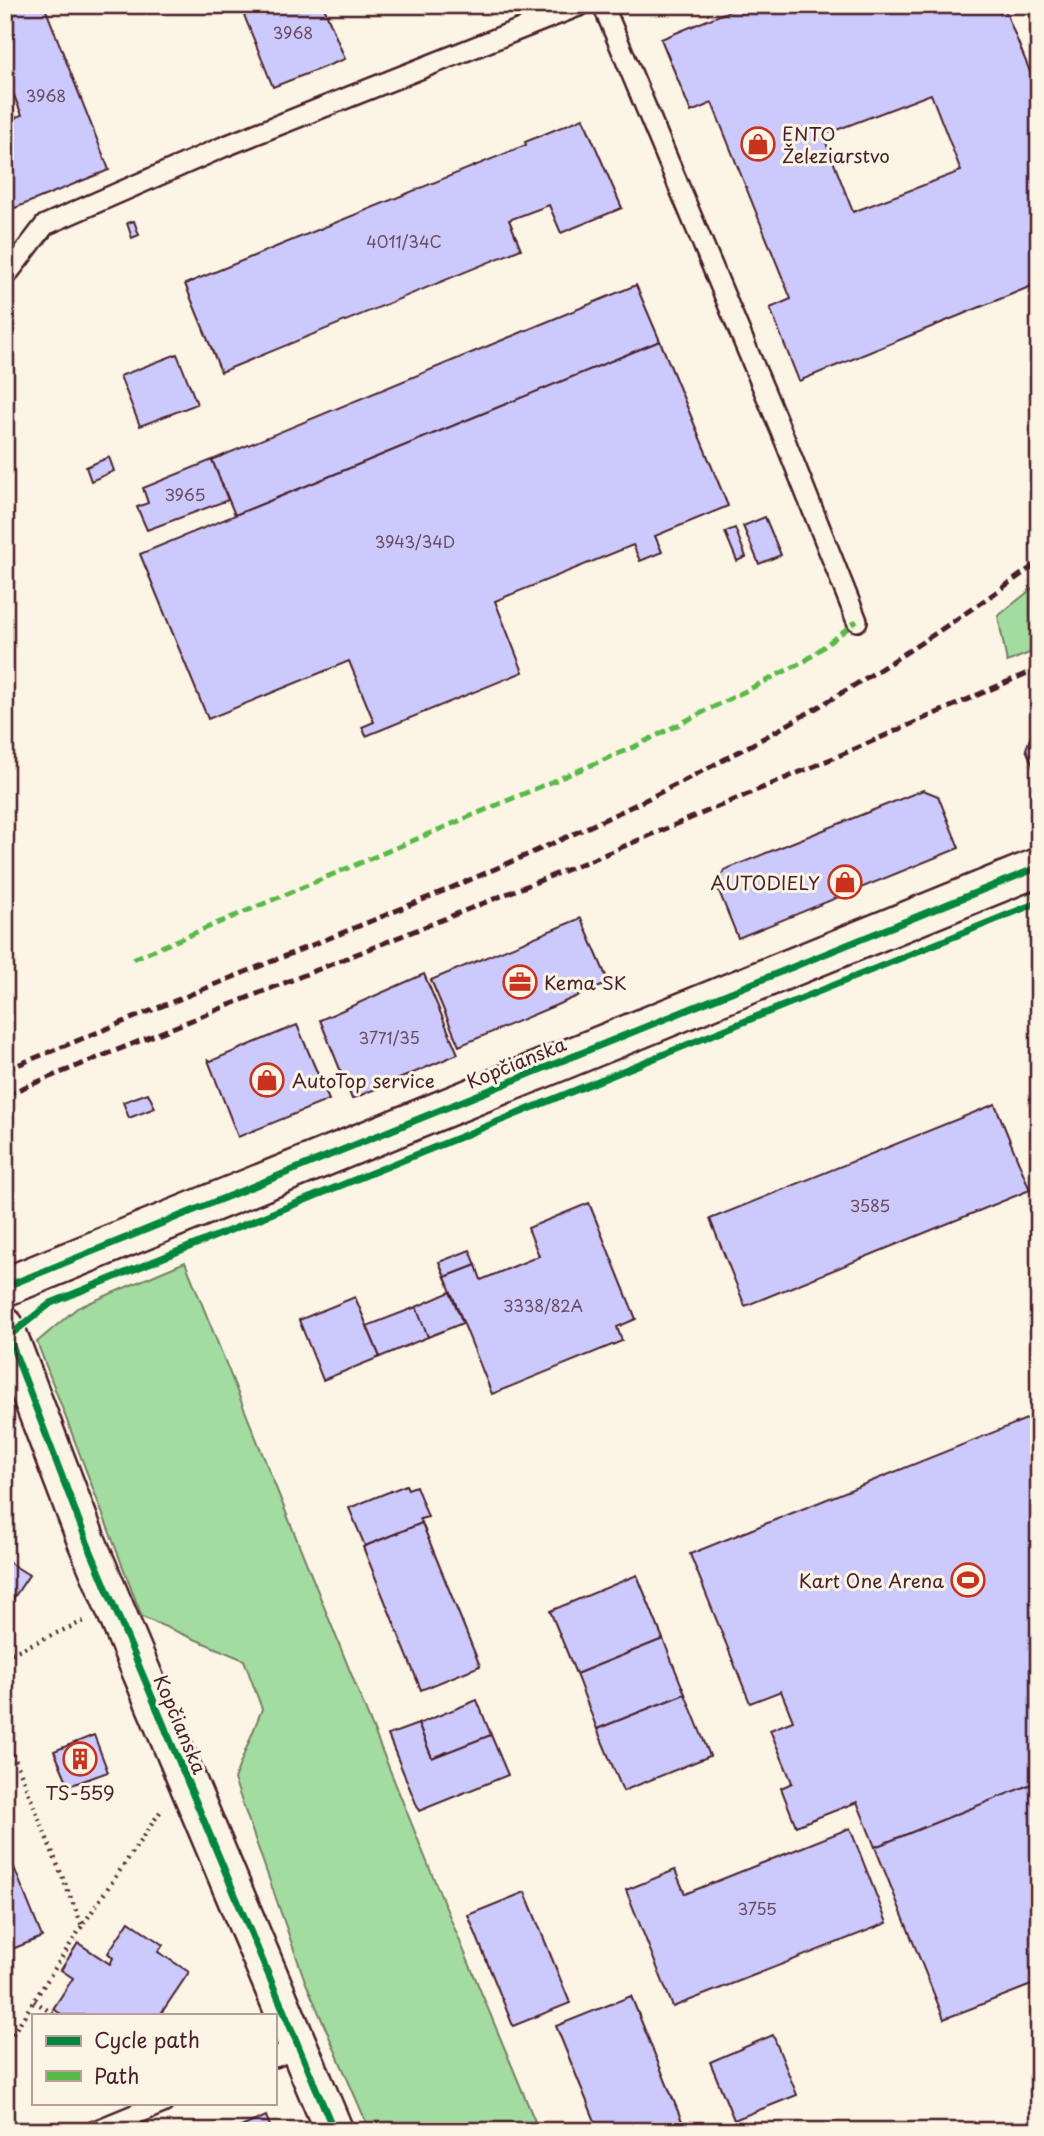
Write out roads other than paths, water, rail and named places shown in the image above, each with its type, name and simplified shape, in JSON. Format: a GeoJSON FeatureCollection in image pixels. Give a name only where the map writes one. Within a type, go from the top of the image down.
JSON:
{"type":"FeatureCollection","features":[{"type":"Feature","properties":{"kind":"street","name":"Kopčianska"},"geometry":{"type":"LineString","coordinates":[[5,1287],[1039,867]]}},
{"type":"Feature","properties":{"kind":"street","name":"Kopčianska"},"geometry":{"type":"LineString","coordinates":[[5,1327],[272,2014]]}},
{"type":"Feature","properties":{"kind":"street","name":"Kopčianska"},"geometry":{"type":"LineString","coordinates":[[276,2024],[287,2052],[334,2131]]}},
{"type":"Feature","properties":{"kind":"lane"},"geometry":{"type":"LineString","coordinates":[[5,277],[45,225],[223,147],[581,5]]}},
{"type":"Feature","properties":{"kind":"lane"},"geometry":{"type":"LineString","coordinates":[[603,5],[857,621]]}},
{"type":"Feature","properties":{"kind":"lane"},"geometry":{"type":"LineString","coordinates":[[95,2131],[161,2104]]}},
{"type":"Feature","properties":{"kind":"railway"},"geometry":{"type":"LineString","coordinates":[[5,1070],[430,897],[652,796],[832,699],[1039,562]]}},
{"type":"Feature","properties":{"kind":"railway"},"geometry":{"type":"LineString","coordinates":[[5,1095],[601,856],[1039,668]]}},
{"type":"Feature","properties":{"kind":"place","name":"ENTO Železiarstvo"},"geometry":{"type":"Point","coordinates":[758,144]}},
{"type":"Feature","properties":{"kind":"place","name":"AUTODIELY"},"geometry":{"type":"Point","coordinates":[845,882]}},
{"type":"Feature","properties":{"kind":"place","name":"Kema SK"},"geometry":{"type":"Point","coordinates":[520,982]}},
{"type":"Feature","properties":{"kind":"place","name":"AutoTop service"},"geometry":{"type":"Point","coordinates":[267,1080]}},
{"type":"Feature","properties":{"kind":"place","name":"Kart One Arena"},"geometry":{"type":"Point","coordinates":[968,1580]}},
{"type":"Feature","properties":{"kind":"place","name":"TS-559"},"geometry":{"type":"Point","coordinates":[80,1759]}}]}
